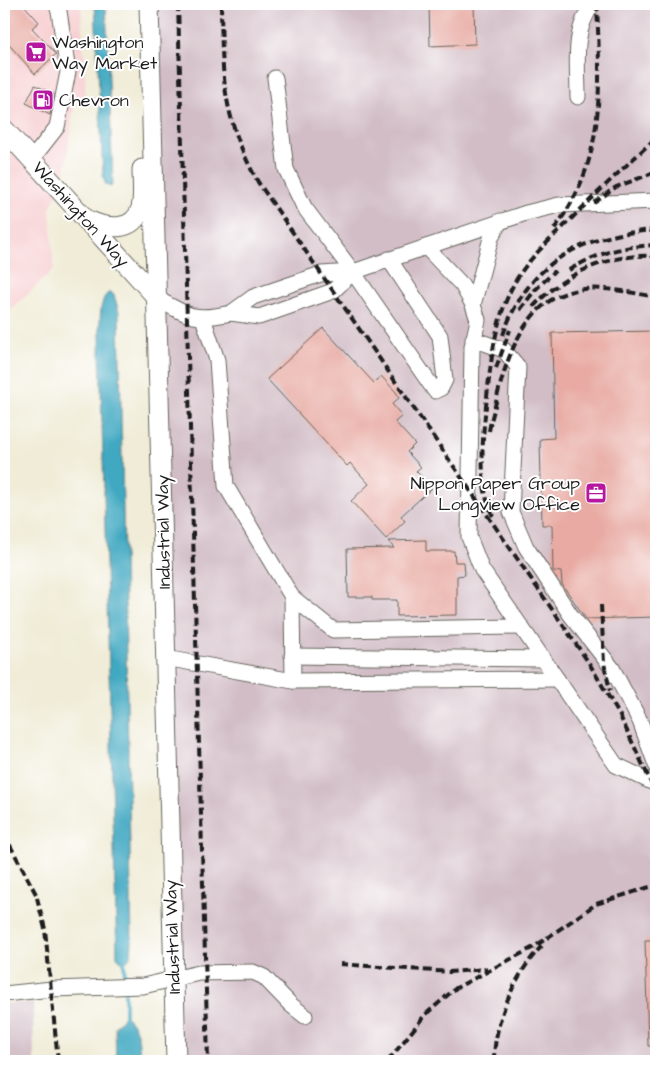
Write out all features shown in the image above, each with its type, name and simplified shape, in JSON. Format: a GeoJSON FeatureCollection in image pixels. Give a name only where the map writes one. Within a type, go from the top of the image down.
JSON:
{"type":"FeatureCollection","features":[{"type":"Feature","properties":{"kind":"main road","name":"Industrial Way"},"geometry":{"type":"LineString","coordinates":[[149,4],[176,1061]]}},
{"type":"Feature","properties":{"kind":"main road","name":"Washington Way"},"geometry":{"type":"LineString","coordinates":[[4,129],[158,299]]}},
{"type":"Feature","properties":{"kind":"main road"},"geometry":{"type":"LineString","coordinates":[[87,220],[111,228],[129,223],[141,208],[142,169],[154,157]]}},
{"type":"Feature","properties":{"kind":"lane"},"geometry":{"type":"LineString","coordinates":[[32,159],[58,127],[68,72],[59,11],[56,4]]}},
{"type":"Feature","properties":{"kind":"lane"},"geometry":{"type":"LineString","coordinates":[[578,97],[579,40],[584,17],[593,4]]}},
{"type":"Feature","properties":{"kind":"lane"},"geometry":{"type":"LineString","coordinates":[[275,78],[286,169],[304,207],[353,272],[435,391],[442,388],[445,380],[440,336],[389,260]]}},
{"type":"Feature","properties":{"kind":"lane"},"geometry":{"type":"LineString","coordinates":[[231,313],[253,297],[321,274],[353,272],[500,221],[559,205],[656,201]]}},
{"type":"Feature","properties":{"kind":"lane"},"geometry":{"type":"LineString","coordinates":[[473,305],[491,238],[500,221]]}},
{"type":"Feature","properties":{"kind":"lane"},"geometry":{"type":"LineString","coordinates":[[426,247],[462,285],[473,305],[478,320],[473,339],[469,536],[482,570],[616,765],[656,784]]}},
{"type":"Feature","properties":{"kind":"lane"},"geometry":{"type":"LineString","coordinates":[[158,299],[187,316],[202,318],[231,313],[259,318],[333,291],[353,272]]}},
{"type":"Feature","properties":{"kind":"lane"},"geometry":{"type":"LineString","coordinates":[[202,318],[217,360],[226,486],[292,597],[333,630],[521,627]]}},
{"type":"Feature","properties":{"kind":"lane"},"geometry":{"type":"LineString","coordinates":[[473,339],[504,350],[518,367],[511,512],[526,547],[570,614],[612,668],[640,721],[656,765]]}},
{"type":"Feature","properties":{"kind":"lane"},"geometry":{"type":"LineString","coordinates":[[292,597],[293,681]]}},
{"type":"Feature","properties":{"kind":"lane"},"geometry":{"type":"LineString","coordinates":[[292,656],[544,659]]}},
{"type":"Feature","properties":{"kind":"lane"},"geometry":{"type":"LineString","coordinates":[[165,658],[293,681],[557,679]]}},
{"type":"Feature","properties":{"kind":"lane"},"geometry":{"type":"LineString","coordinates":[[4,994],[52,989],[142,986],[199,973],[252,972],[264,977],[291,1005],[305,1016]]}},
{"type":"Feature","properties":{"kind":"shaded area"},"geometry":{"type":"Polygon","coordinates":[[[4,4],[81,4],[86,96],[75,97],[65,174],[50,209],[54,269],[4,317],[4,4]]]}},
{"type":"Feature","properties":{"kind":"shaded area"},"geometry":{"type":"Polygon","coordinates":[[[149,4],[656,4],[656,1061],[180,1061],[149,4]]]}},
{"type":"Feature","properties":{"kind":"shaded area"},"geometry":{"type":"Polygon","coordinates":[[[4,1003],[33,1003],[34,1061],[4,1061],[4,1003]]]}},
{"type":"Feature","properties":{"kind":"water"},"geometry":{"type":"Polygon","coordinates":[[[95,4],[106,4],[113,183],[111,187],[106,185],[103,177],[95,4]]]}},
{"type":"Feature","properties":{"kind":"water"},"geometry":{"type":"Polygon","coordinates":[[[110,292],[114,295],[119,312],[132,942],[131,956],[124,964],[117,957],[100,352],[101,309],[106,295],[110,292]]]}},
{"type":"Feature","properties":{"kind":"water"},"geometry":{"type":"Polygon","coordinates":[[[125,1015],[134,1025],[136,1031],[139,1042],[140,1061],[116,1061],[115,1027],[125,1015]]]}},
{"type":"Feature","properties":{"kind":"building"},"geometry":{"type":"Polygon","coordinates":[[[4,4],[23,4],[39,22],[32,28],[56,54],[35,74],[4,39],[4,4]]]}},
{"type":"Feature","properties":{"kind":"building"},"geometry":{"type":"Polygon","coordinates":[[[429,4],[474,4],[475,44],[430,46],[429,4]]]}},
{"type":"Feature","properties":{"kind":"building","name":"Chevron"},"geometry":{"type":"Polygon","coordinates":[[[35,85],[54,94],[50,115],[26,103],[35,85]]]}},
{"type":"Feature","properties":{"kind":"building"},"geometry":{"type":"Polygon","coordinates":[[[323,328],[374,383],[381,376],[396,392],[399,398],[392,404],[402,416],[395,422],[415,444],[407,452],[421,467],[416,471],[432,488],[401,516],[405,521],[386,539],[351,501],[369,484],[350,463],[347,466],[267,379],[323,328]]]}},
{"type":"Feature","properties":{"kind":"building"},"geometry":{"type":"Polygon","coordinates":[[[656,331],[656,617],[586,619],[562,584],[561,572],[553,571],[552,525],[542,525],[540,439],[554,438],[552,333],[656,331]]]}},
{"type":"Feature","properties":{"kind":"building"},"geometry":{"type":"Polygon","coordinates":[[[426,540],[426,551],[454,551],[455,562],[464,562],[465,575],[457,576],[457,615],[397,616],[397,600],[372,600],[372,597],[348,597],[347,549],[394,548],[388,541],[426,540]]]}},
{"type":"Feature","properties":{"kind":"building"},"geometry":{"type":"Polygon","coordinates":[[[645,940],[656,940],[656,1046],[648,1046],[645,940]]]}},
{"type":"Feature","properties":{"kind":"waterway"},"geometry":{"type":"LineString","coordinates":[[124,959],[125,984]]}},
{"type":"Feature","properties":{"kind":"waterway"},"geometry":{"type":"LineString","coordinates":[[125,991],[125,1019]]}},
{"type":"Feature","properties":{"kind":"railway"},"geometry":{"type":"LineString","coordinates":[[178,4],[208,1061]]}},
{"type":"Feature","properties":{"kind":"railway"},"geometry":{"type":"LineString","coordinates":[[221,4],[222,53],[226,96],[237,137],[258,182],[589,663],[620,716],[656,793]]}},
{"type":"Feature","properties":{"kind":"railway"},"geometry":{"type":"LineString","coordinates":[[554,229],[571,203],[584,176],[592,149],[599,93],[597,4]]}},
{"type":"Feature","properties":{"kind":"railway"},"geometry":{"type":"LineString","coordinates":[[493,516],[485,493],[483,439],[494,347],[497,330],[508,297],[520,274],[538,252],[656,138]]}},
{"type":"Feature","properties":{"kind":"railway"},"geometry":{"type":"LineString","coordinates":[[594,203],[616,187],[656,172]]}},
{"type":"Feature","properties":{"kind":"railway"},"geometry":{"type":"LineString","coordinates":[[503,335],[514,310],[527,288],[543,271],[561,257],[582,246],[605,238],[656,230]]}},
{"type":"Feature","properties":{"kind":"railway"},"geometry":{"type":"LineString","coordinates":[[569,270],[611,252],[632,247],[656,245]]}},
{"type":"Feature","properties":{"kind":"railway"},"geometry":{"type":"LineString","coordinates":[[533,307],[559,284],[589,268],[622,258],[656,256]]}},
{"type":"Feature","properties":{"kind":"railway"},"geometry":{"type":"LineString","coordinates":[[520,310],[535,290],[555,271]]}},
{"type":"Feature","properties":{"kind":"railway"},"geometry":{"type":"LineString","coordinates":[[489,431],[502,379],[515,344],[535,313],[548,302],[565,293],[584,289],[611,290],[656,297]]}},
{"type":"Feature","properties":{"kind":"railway"},"geometry":{"type":"LineString","coordinates":[[496,368],[510,330]]}},
{"type":"Feature","properties":{"kind":"railway"},"geometry":{"type":"LineString","coordinates":[[601,605],[604,663],[610,691]]}},
{"type":"Feature","properties":{"kind":"railway"},"geometry":{"type":"LineString","coordinates":[[4,834],[36,894],[45,929],[58,1061]]}},
{"type":"Feature","properties":{"kind":"railway"},"geometry":{"type":"LineString","coordinates":[[388,1061],[425,1015],[456,988],[534,947],[596,904],[656,885]]}},
{"type":"Feature","properties":{"kind":"railway"},"geometry":{"type":"LineString","coordinates":[[494,1061],[498,1030],[508,999],[523,970],[542,946]]}},
{"type":"Feature","properties":{"kind":"railway"},"geometry":{"type":"LineString","coordinates":[[340,964],[449,972],[487,969]]}},
{"type":"Feature","properties":{"kind":"place","name":"Washington Way Market"},"geometry":{"type":"Point","coordinates":[36,52]}},
{"type":"Feature","properties":{"kind":"place","name":"Chevron"},"geometry":{"type":"Point","coordinates":[43,100]}},
{"type":"Feature","properties":{"kind":"place","name":"Nippon Paper Group Longview Office"},"geometry":{"type":"Point","coordinates":[596,493]}}]}
